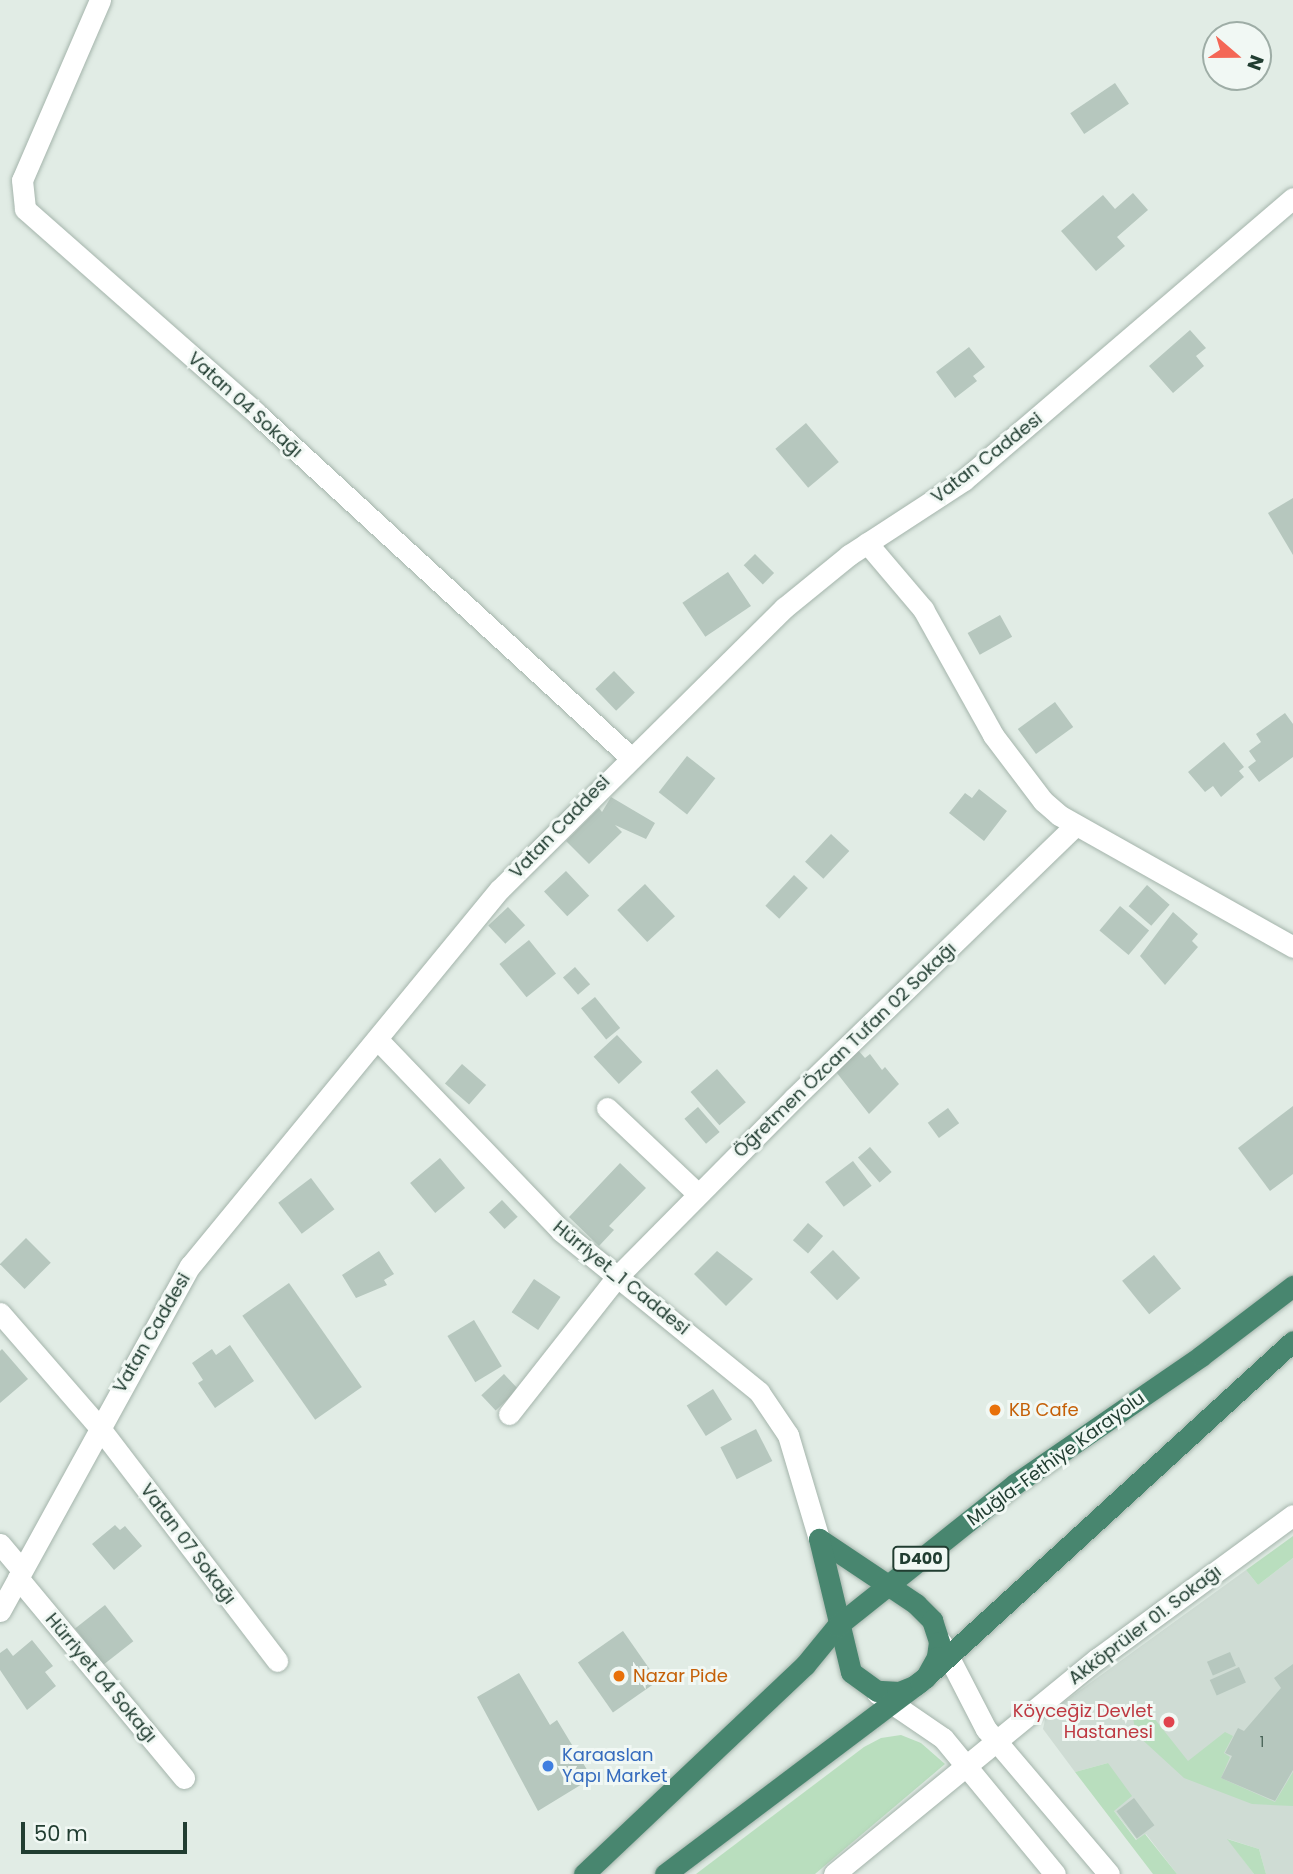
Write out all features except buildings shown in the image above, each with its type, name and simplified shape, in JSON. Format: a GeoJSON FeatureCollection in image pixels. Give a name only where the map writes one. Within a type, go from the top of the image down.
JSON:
{"type":"FeatureCollection","features":[{"type":"Feature","properties":{"kind":"highway","name":"Muğla-Fethiye Karayolu"},"geometry":{"type":"LineString","coordinates":[[584,1874],[805,1665],[837,1626],[1015,1484],[1201,1356],[1293,1286]]}},
{"type":"Feature","properties":{"kind":"highway"},"geometry":{"type":"LineString","coordinates":[[665,1874],[920,1682],[1293,1341]]}},
{"type":"Feature","properties":{"kind":"highway"},"geometry":{"type":"LineString","coordinates":[[819,1539],[928,1614],[937,1634],[937,1657],[920,1682],[900,1692],[869,1688],[851,1672],[842,1649],[819,1539]]}},
{"type":"Feature","properties":{"kind":"highway"},"geometry":{"type":"LineString","coordinates":[[842,1649],[846,1624],[862,1606],[885,1597],[909,1600]]}},
{"type":"Feature","properties":{"kind":"street","name":"Vatan 04 Sokağı"},"geometry":{"type":"LineString","coordinates":[[100,0],[22,180],[25,209],[256,413],[629,756]]}},
{"type":"Feature","properties":{"kind":"street","name":"Vatan Caddesi"},"geometry":{"type":"LineString","coordinates":[[0,1611],[190,1266],[379,1041],[468,923],[629,756],[784,608],[867,544],[964,480],[1293,198]]}},
{"type":"Feature","properties":{"kind":"street"},"geometry":{"type":"LineString","coordinates":[[867,544],[923,609],[993,734],[1026,783],[1059,815],[1293,947]]}},
{"type":"Feature","properties":{"kind":"street","name":"Öğretmen Özcan Tufan 02 Sokağı"},"geometry":{"type":"LineString","coordinates":[[509,1414],[616,1278],[698,1194],[1076,825]]}},
{"type":"Feature","properties":{"kind":"street","name":"Hürriyet_1 Caddesi"},"geometry":{"type":"LineString","coordinates":[[379,1041],[538,1209],[616,1278],[722,1358],[771,1407],[799,1463],[819,1539]]}},
{"type":"Feature","properties":{"kind":"street"},"geometry":{"type":"LineString","coordinates":[[607,1108],[698,1194]]}},
{"type":"Feature","properties":{"kind":"street","name":"Vatan 07 Sokağı"},"geometry":{"type":"LineString","coordinates":[[0,1313],[99,1427],[277,1661]]}},
{"type":"Feature","properties":{"kind":"street","name":"Akköprüler 01. Sokağı"},"geometry":{"type":"LineString","coordinates":[[834,1874],[995,1740],[1293,1515]]}},
{"type":"Feature","properties":{"kind":"street","name":"Hürriyet 04 Sokağı"},"geometry":{"type":"LineString","coordinates":[[0,1544],[20,1574],[184,1779]]}},
{"type":"Feature","properties":{"kind":"street"},"geometry":{"type":"LineString","coordinates":[[937,1634],[973,1709],[995,1740],[1109,1874]]}},
{"type":"Feature","properties":{"kind":"street"},"geometry":{"type":"LineString","coordinates":[[869,1688],[943,1738],[967,1763],[1055,1874]]}},
{"type":"Feature","properties":{"kind":"shaded area","name":"Köyceğiz Devlet Hastanesi"},"geometry":{"type":"Polygon","coordinates":[[[1293,1558],[1293,1874],[1266,1874],[1259,1849],[1228,1839],[1254,1874],[1177,1874],[1146,1834],[1137,1840],[1114,1811],[1108,1763],[1075,1772],[1043,1729],[1046,1715],[1246,1570],[1258,1585],[1293,1558]]]}},
{"type":"Feature","properties":{"kind":"green space"},"geometry":{"type":"Polygon","coordinates":[[[1293,1536],[1293,1558],[1258,1585],[1246,1570],[1293,1536]]]}},
{"type":"Feature","properties":{"kind":"green space"},"geometry":{"type":"Polygon","coordinates":[[[1142,1703],[1188,1761],[1225,1732],[1233,1736],[1224,1753],[1230,1757],[1221,1778],[1275,1802],[1293,1772],[1293,1806],[1252,1804],[1184,1778],[1136,1734],[1133,1718],[1142,1703]]]}},
{"type":"Feature","properties":{"kind":"green space"},"geometry":{"type":"Polygon","coordinates":[[[901,1735],[921,1743],[945,1764],[815,1874],[696,1874],[864,1747],[881,1738],[901,1735]]]}},
{"type":"Feature","properties":{"kind":"green space"},"geometry":{"type":"Polygon","coordinates":[[[1108,1763],[1132,1796],[1114,1811],[1136,1840],[1145,1834],[1177,1874],[1153,1874],[1075,1772],[1108,1763]]]}},
{"type":"Feature","properties":{"kind":"green space"},"geometry":{"type":"Polygon","coordinates":[[[1227,1839],[1259,1849],[1266,1874],[1254,1874],[1227,1839]]]}},
{"type":"Feature","properties":{"kind":"place","name":"KB Cafe"},"geometry":{"type":"Point","coordinates":[995,1410]}},
{"type":"Feature","properties":{"kind":"place","name":"Nazar Pide"},"geometry":{"type":"Point","coordinates":[619,1676]}},
{"type":"Feature","properties":{"kind":"place","name":"Köyceğiz Devlet Hastanesi"},"geometry":{"type":"Point","coordinates":[1169,1722]}},
{"type":"Feature","properties":{"kind":"place","name":"Karaaslan Yapı Market"},"geometry":{"type":"Point","coordinates":[548,1766]}}]}
